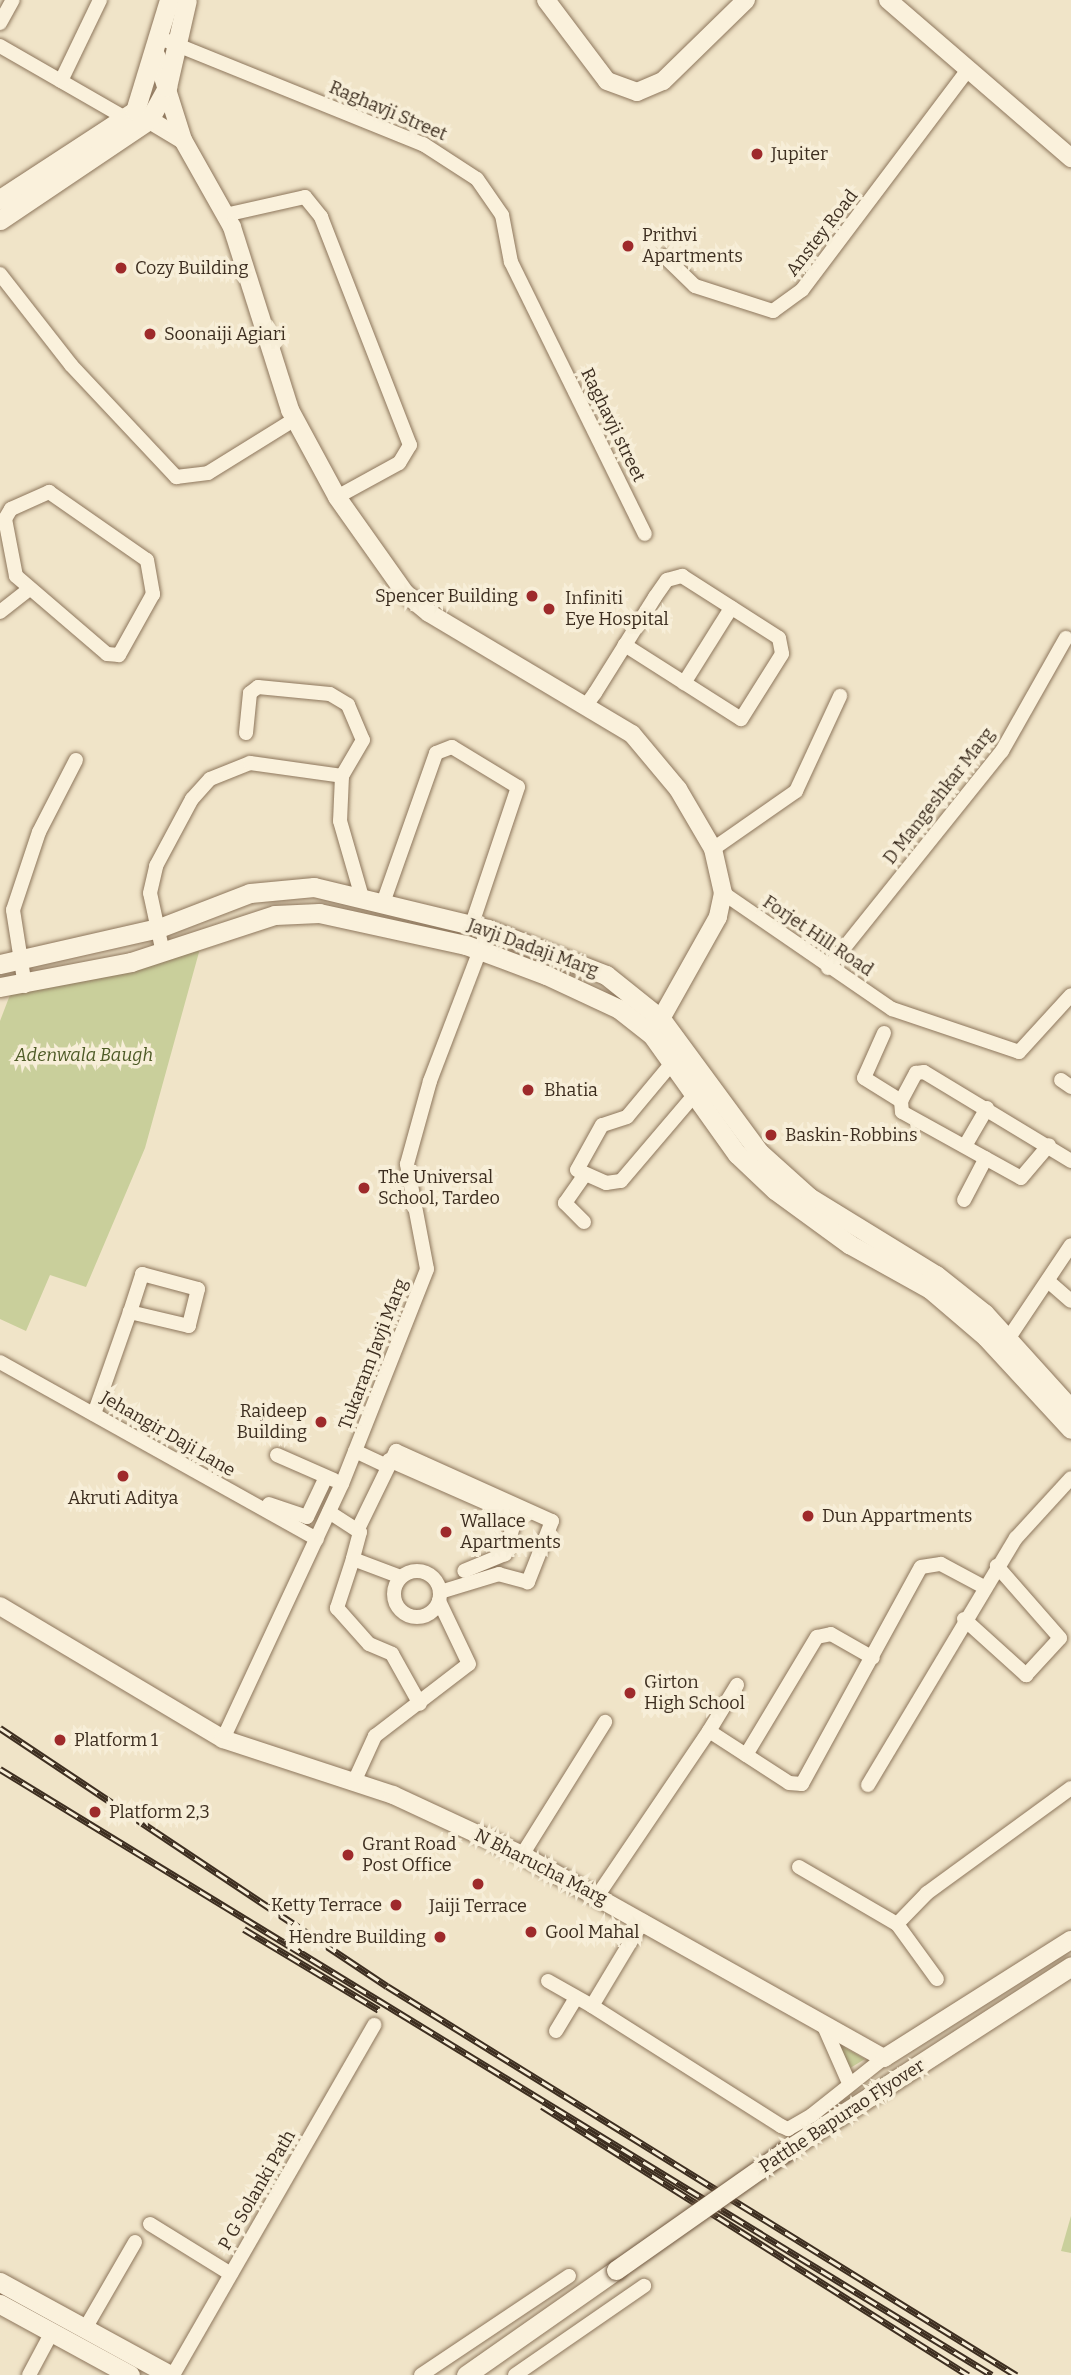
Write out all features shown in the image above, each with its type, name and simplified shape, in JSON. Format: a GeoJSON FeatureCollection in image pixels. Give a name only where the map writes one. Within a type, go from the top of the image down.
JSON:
{"type":"FeatureCollection","features":[{"type":"Feature","properties":{"kind":"main road"},"geometry":{"type":"LineString","coordinates":[[0,220],[138,119],[167,87],[164,46],[169,0]]}},
{"type":"Feature","properties":{"kind":"main road"},"geometry":{"type":"LineString","coordinates":[[0,199],[138,119],[164,46],[187,0]]}},
{"type":"Feature","properties":{"kind":"main road","name":"Javji Dadaji Marg"},"geometry":{"type":"LineString","coordinates":[[10,963],[159,928],[250,893],[314,887],[480,926],[606,975],[652,1024],[780,1182]]}},
{"type":"Feature","properties":{"kind":"main road","name":"Javji Dadaji Marg"},"geometry":{"type":"LineString","coordinates":[[0,987],[25,986],[163,953],[275,915],[319,912],[374,920],[482,950],[652,1024],[672,1063],[737,1154],[853,1236],[933,1282],[1004,1345],[1052,1398],[1071,1429]]}},
{"type":"Feature","properties":{"kind":"main road","name":"Javji Dadaji Marg"},"geometry":{"type":"LineString","coordinates":[[1052,1398],[1071,1409]]}},
{"type":"Feature","properties":{"kind":"main road","name":"Patthe Bapurao Flyover"},"geometry":{"type":"LineString","coordinates":[[466,2375],[784,2152],[1071,1966]]}},
{"type":"Feature","properties":{"kind":"main road"},"geometry":{"type":"LineString","coordinates":[[0,2282],[172,2375]]}},
{"type":"Feature","properties":{"kind":"main road"},"geometry":{"type":"LineString","coordinates":[[0,2304],[125,2374]]}},
{"type":"Feature","properties":{"kind":"street"},"geometry":{"type":"LineString","coordinates":[[0,23],[13,0]]}},
{"type":"Feature","properties":{"kind":"street"},"geometry":{"type":"LineString","coordinates":[[61,81],[100,0]]}},
{"type":"Feature","properties":{"kind":"street"},"geometry":{"type":"LineString","coordinates":[[546,0],[607,81],[637,92],[663,80],[747,0]]}},
{"type":"Feature","properties":{"kind":"street"},"geometry":{"type":"LineString","coordinates":[[888,0],[1071,158]]}},
{"type":"Feature","properties":{"kind":"street"},"geometry":{"type":"LineString","coordinates":[[0,46],[61,81],[183,140]]}},
{"type":"Feature","properties":{"kind":"street","name":"Raghavji Street"},"geometry":{"type":"LineString","coordinates":[[164,46],[423,144],[477,179],[502,215],[510,262],[546,332]]}},
{"type":"Feature","properties":{"kind":"street","name":"Anstey Road"},"geometry":{"type":"LineString","coordinates":[[664,256],[695,286],[773,311],[802,290],[968,70]]}},
{"type":"Feature","properties":{"kind":"street"},"geometry":{"type":"LineString","coordinates":[[167,87],[183,140],[225,215],[295,419],[337,497],[405,593],[429,613],[587,704],[632,734],[678,789],[713,849],[721,899],[652,1024]]}},
{"type":"Feature","properties":{"kind":"street"},"geometry":{"type":"LineString","coordinates":[[225,215],[305,197],[321,217],[410,445],[399,463],[337,497]]}},
{"type":"Feature","properties":{"kind":"street"},"geometry":{"type":"LineString","coordinates":[[0,274],[65,358],[176,477],[201,476],[295,419]]}},
{"type":"Feature","properties":{"kind":"street","name":"Raghavji street"},"geometry":{"type":"LineString","coordinates":[[546,332],[645,534]]}},
{"type":"Feature","properties":{"kind":"street"},"geometry":{"type":"LineString","coordinates":[[49,492],[141,554],[154,579],[153,594],[119,654],[107,653],[28,590],[16,576],[5,519],[11,509],[49,492]]}},
{"type":"Feature","properties":{"kind":"street"},"geometry":{"type":"LineString","coordinates":[[587,704],[625,645],[667,580],[682,576],[779,638],[782,654],[741,719],[625,645]]}},
{"type":"Feature","properties":{"kind":"street"},"geometry":{"type":"LineString","coordinates":[[0,612],[28,590]]}},
{"type":"Feature","properties":{"kind":"street"},"geometry":{"type":"LineString","coordinates":[[684,683],[731,608]]}},
{"type":"Feature","properties":{"kind":"street","name":"D Mangeshkar Marg"},"geometry":{"type":"LineString","coordinates":[[828,968],[1002,751],[1066,638]]}},
{"type":"Feature","properties":{"kind":"street"},"geometry":{"type":"LineString","coordinates":[[246,733],[254,688],[337,696],[354,715],[363,740],[342,776],[340,821],[362,897]]}},
{"type":"Feature","properties":{"kind":"street"},"geometry":{"type":"LineString","coordinates":[[713,849],[796,791],[840,696]]}},
{"type":"Feature","properties":{"kind":"street","name":"Tukaram Javji Marg"},"geometry":{"type":"LineString","coordinates":[[223,1739],[342,1484],[427,1269],[407,1164],[430,1081],[482,950],[480,926],[517,787],[452,747],[436,753],[383,903]]}},
{"type":"Feature","properties":{"kind":"street"},"geometry":{"type":"LineString","coordinates":[[25,986],[10,963],[21,880],[76,760]]}},
{"type":"Feature","properties":{"kind":"street"},"geometry":{"type":"LineString","coordinates":[[163,953],[150,893],[156,866],[192,799],[210,779],[250,763],[342,776]]}},
{"type":"Feature","properties":{"kind":"street","name":"Forjet Hill Road"},"geometry":{"type":"LineString","coordinates":[[721,899],[892,1009],[1019,1052],[1071,995]]}},
{"type":"Feature","properties":{"kind":"street"},"geometry":{"type":"LineString","coordinates":[[884,1033],[864,1077],[901,1101]]}},
{"type":"Feature","properties":{"kind":"street"},"geometry":{"type":"LineString","coordinates":[[672,1063],[626,1116],[602,1125],[576,1162],[584,1176],[614,1184],[628,1176],[695,1094]]}},
{"type":"Feature","properties":{"kind":"street"},"geometry":{"type":"LineString","coordinates":[[1049,1145],[1024,1178],[902,1112],[901,1101],[919,1071],[987,1108],[1049,1145],[1071,1161]]}},
{"type":"Feature","properties":{"kind":"street"},"geometry":{"type":"LineString","coordinates":[[965,1146],[987,1108]]}},
{"type":"Feature","properties":{"kind":"street"},"geometry":{"type":"LineString","coordinates":[[964,1200],[986,1158]]}},
{"type":"Feature","properties":{"kind":"street"},"geometry":{"type":"LineString","coordinates":[[584,1176],[565,1203],[584,1222]]}},
{"type":"Feature","properties":{"kind":"street"},"geometry":{"type":"LineString","coordinates":[[1004,1345],[1071,1245]]}},
{"type":"Feature","properties":{"kind":"street"},"geometry":{"type":"LineString","coordinates":[[94,1414],[142,1274],[199,1291],[188,1327],[130,1312]]}},
{"type":"Feature","properties":{"kind":"street"},"geometry":{"type":"LineString","coordinates":[[1048,1281],[1071,1301]]}},
{"type":"Feature","properties":{"kind":"street","name":"Jehangir Daji Lane"},"geometry":{"type":"LineString","coordinates":[[0,1362],[317,1539]]}},
{"type":"Feature","properties":{"kind":"street"},"geometry":{"type":"LineString","coordinates":[[355,1451],[516,1516],[505,1554],[464,1571]]}},
{"type":"Feature","properties":{"kind":"street"},"geometry":{"type":"LineString","coordinates":[[401,1577],[394,1599],[404,1614],[422,1617],[440,1596],[499,1574],[528,1582],[552,1521],[400,1451],[388,1463],[358,1529],[353,1559],[338,1608],[369,1644],[392,1654],[420,1704]]}},
{"type":"Feature","properties":{"kind":"street"},"geometry":{"type":"LineString","coordinates":[[277,1455],[342,1484]]}},
{"type":"Feature","properties":{"kind":"street"},"geometry":{"type":"LineString","coordinates":[[307,1517],[326,1477]]}},
{"type":"Feature","properties":{"kind":"street"},"geometry":{"type":"LineString","coordinates":[[868,1785],[997,1566],[1071,1478]]}},
{"type":"Feature","properties":{"kind":"street"},"geometry":{"type":"LineString","coordinates":[[261,1509],[267,1503],[307,1517],[317,1539]]}},
{"type":"Feature","properties":{"kind":"street"},"geometry":{"type":"LineString","coordinates":[[329,1513],[358,1529]]}},
{"type":"Feature","properties":{"kind":"street"},"geometry":{"type":"LineString","coordinates":[[353,1559],[401,1577],[429,1573],[471,1660],[420,1704],[375,1736],[354,1782]]}},
{"type":"Feature","properties":{"kind":"street"},"geometry":{"type":"LineString","coordinates":[[709,1731],[789,1783],[802,1784],[921,1567],[941,1564],[984,1587]]}},
{"type":"Feature","properties":{"kind":"street"},"geometry":{"type":"LineString","coordinates":[[964,1619],[1026,1675],[1060,1638],[997,1566]]}},
{"type":"Feature","properties":{"kind":"street","name":"N Bharucha Marg"},"geometry":{"type":"LineString","coordinates":[[0,1606],[223,1739],[354,1782],[522,1856],[598,1895],[884,2058]]}},
{"type":"Feature","properties":{"kind":"street"},"geometry":{"type":"LineString","coordinates":[[746,1755],[817,1637],[831,1634],[873,1658]]}},
{"type":"Feature","properties":{"kind":"street"},"geometry":{"type":"LineString","coordinates":[[598,1895],[737,1685]]}},
{"type":"Feature","properties":{"kind":"street"},"geometry":{"type":"LineString","coordinates":[[522,1856],[605,1722]]}},
{"type":"Feature","properties":{"kind":"street"},"geometry":{"type":"LineString","coordinates":[[897,1924],[946,1878],[1071,1788]]}},
{"type":"Feature","properties":{"kind":"street"},"geometry":{"type":"LineString","coordinates":[[799,1867],[897,1924],[937,1979]]}},
{"type":"Feature","properties":{"kind":"street"},"geometry":{"type":"LineString","coordinates":[[592,2006],[643,1921]]}},
{"type":"Feature","properties":{"kind":"street"},"geometry":{"type":"LineString","coordinates":[[548,1981],[788,2129],[884,2058],[1071,1940]]}},
{"type":"Feature","properties":{"kind":"street"},"geometry":{"type":"LineString","coordinates":[[556,2031],[576,1998]]}},
{"type":"Feature","properties":{"kind":"street"},"geometry":{"type":"LineString","coordinates":[[822,2024],[849,2083]]}},
{"type":"Feature","properties":{"kind":"street","name":"P G Solanki Path"},"geometry":{"type":"LineString","coordinates":[[172,2375],[374,2025]]}},
{"type":"Feature","properties":{"kind":"street"},"geometry":{"type":"LineString","coordinates":[[150,2224],[231,2274]]}},
{"type":"Feature","properties":{"kind":"street"},"geometry":{"type":"LineString","coordinates":[[86,2327],[135,2242]]}},
{"type":"Feature","properties":{"kind":"street"},"geometry":{"type":"LineString","coordinates":[[421,2375],[569,2276]]}},
{"type":"Feature","properties":{"kind":"street"},"geometry":{"type":"LineString","coordinates":[[515,2375],[644,2286]]}},
{"type":"Feature","properties":{"kind":"street"},"geometry":{"type":"LineString","coordinates":[[29,2375],[51,2332]]}},
{"type":"Feature","properties":{"kind":"green space","name":"Adenwala Baugh"},"geometry":{"type":"Polygon","coordinates":[[[204,934],[145,1148],[86,1287],[50,1275],[26,1331],[0,1319],[0,1021],[13,987],[204,934]]]}},
{"type":"Feature","properties":{"kind":"green space"},"geometry":{"type":"Polygon","coordinates":[[[835,2042],[865,2059],[842,2073],[835,2042]]]}},
{"type":"Feature","properties":{"kind":"green space"},"geometry":{"type":"Polygon","coordinates":[[[1071,2216],[1071,2253],[1061,2251],[1071,2216]]]}},
{"type":"Feature","properties":{"kind":"railway"},"geometry":{"type":"LineString","coordinates":[[0,1728],[387,1986],[1016,2375]]}},
{"type":"Feature","properties":{"kind":"railway"},"geometry":{"type":"LineString","coordinates":[[0,1769],[992,2375]]}},
{"type":"Feature","properties":{"kind":"railway"},"geometry":{"type":"LineString","coordinates":[[244,1929],[379,2010]]}},
{"type":"Feature","properties":{"kind":"railway"},"geometry":{"type":"LineString","coordinates":[[542,2106],[968,2375]]}},
{"type":"Feature","properties":{"kind":"place","name":"Jupiter"},"geometry":{"type":"Point","coordinates":[757,154]}},
{"type":"Feature","properties":{"kind":"place","name":"Prithvi Apartments"},"geometry":{"type":"Point","coordinates":[628,246]}},
{"type":"Feature","properties":{"kind":"place","name":"Cozy Building"},"geometry":{"type":"Point","coordinates":[121,268]}},
{"type":"Feature","properties":{"kind":"place","name":"Soonaiji Agiari"},"geometry":{"type":"Point","coordinates":[150,334]}},
{"type":"Feature","properties":{"kind":"place","name":"Spencer Building"},"geometry":{"type":"Point","coordinates":[532,596]}},
{"type":"Feature","properties":{"kind":"place","name":"Infiniti Eye Hospital"},"geometry":{"type":"Point","coordinates":[549,609]}},
{"type":"Feature","properties":{"kind":"place","name":"Bhatia"},"geometry":{"type":"Point","coordinates":[528,1090]}},
{"type":"Feature","properties":{"kind":"place","name":"Baskin-Robbins"},"geometry":{"type":"Point","coordinates":[771,1135]}},
{"type":"Feature","properties":{"kind":"place","name":"The Universal School, Tardeo"},"geometry":{"type":"Point","coordinates":[364,1188]}},
{"type":"Feature","properties":{"kind":"place","name":"Rajdeep Building"},"geometry":{"type":"Point","coordinates":[321,1422]}},
{"type":"Feature","properties":{"kind":"place","name":"Akruti Aditya"},"geometry":{"type":"Point","coordinates":[123,1476]}},
{"type":"Feature","properties":{"kind":"place","name":"Dun Appartments"},"geometry":{"type":"Point","coordinates":[808,1516]}},
{"type":"Feature","properties":{"kind":"place","name":"Wallace Apartments"},"geometry":{"type":"Point","coordinates":[446,1532]}},
{"type":"Feature","properties":{"kind":"place","name":"Girton High School"},"geometry":{"type":"Point","coordinates":[630,1693]}},
{"type":"Feature","properties":{"kind":"place","name":"Platform 1"},"geometry":{"type":"Point","coordinates":[60,1740]}},
{"type":"Feature","properties":{"kind":"place","name":"Platform 2,3"},"geometry":{"type":"Point","coordinates":[95,1812]}},
{"type":"Feature","properties":{"kind":"place","name":"Grant Road Post Office"},"geometry":{"type":"Point","coordinates":[348,1855]}},
{"type":"Feature","properties":{"kind":"place","name":"Jaiji Terrace"},"geometry":{"type":"Point","coordinates":[478,1884]}},
{"type":"Feature","properties":{"kind":"place","name":"Ketty Terrace"},"geometry":{"type":"Point","coordinates":[396,1905]}},
{"type":"Feature","properties":{"kind":"place","name":"Gool Mahal"},"geometry":{"type":"Point","coordinates":[531,1932]}},
{"type":"Feature","properties":{"kind":"place","name":"Hendre Building"},"geometry":{"type":"Point","coordinates":[440,1937]}}]}
